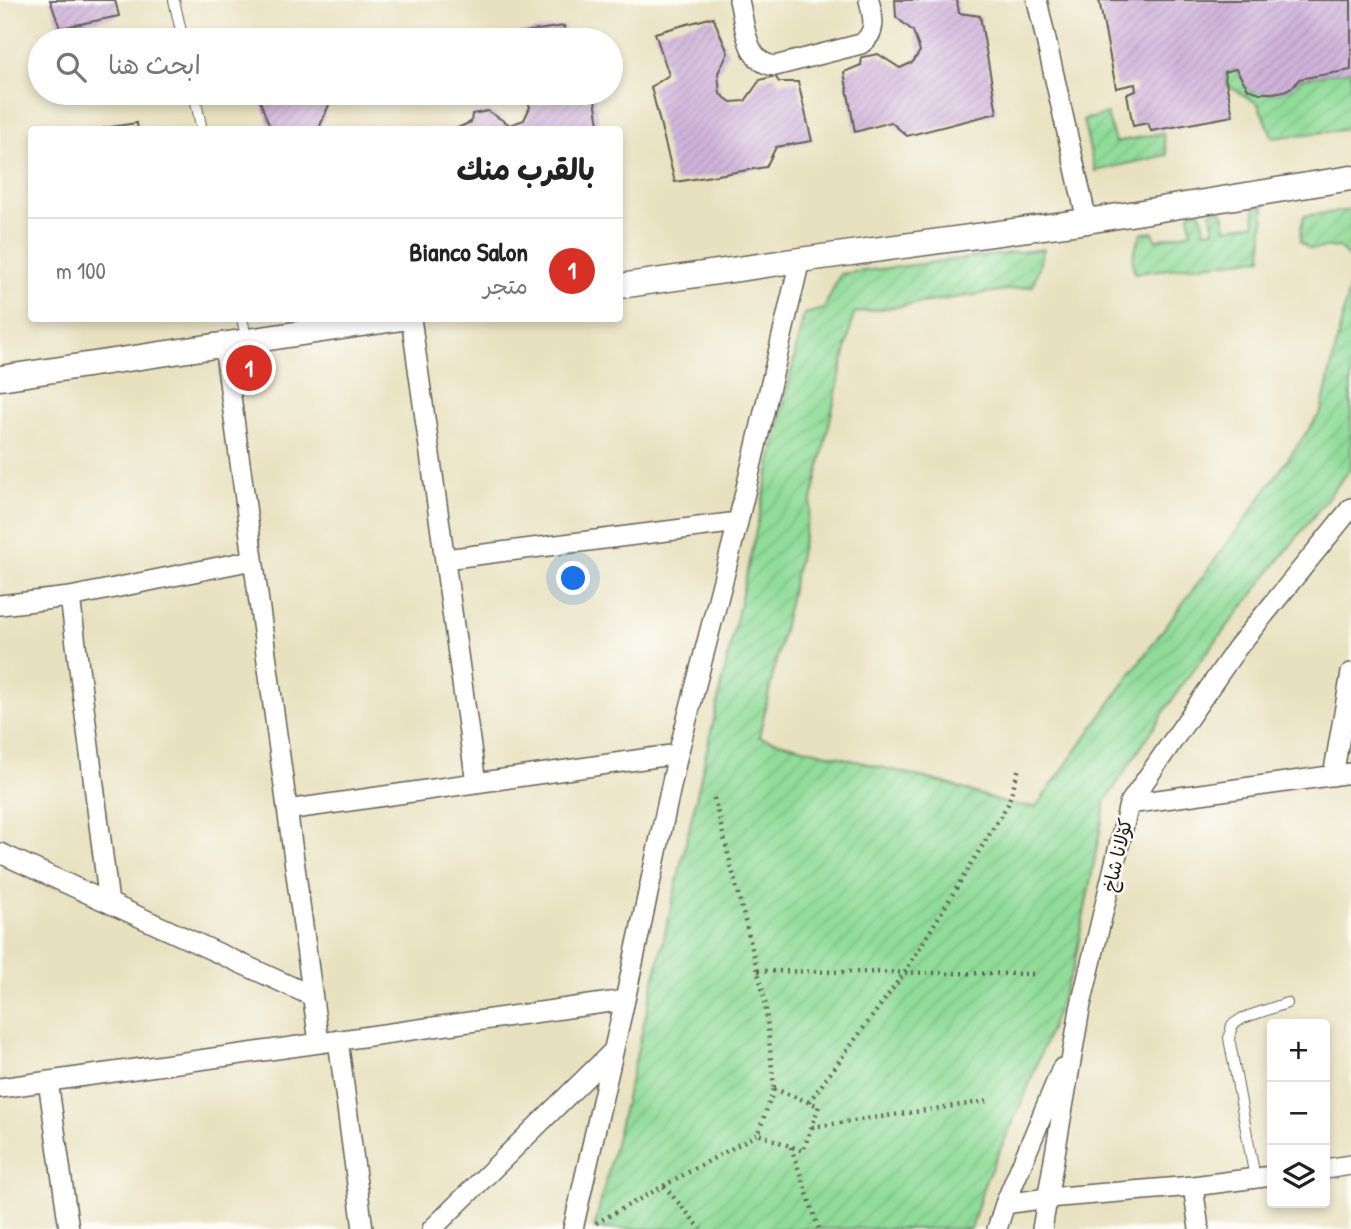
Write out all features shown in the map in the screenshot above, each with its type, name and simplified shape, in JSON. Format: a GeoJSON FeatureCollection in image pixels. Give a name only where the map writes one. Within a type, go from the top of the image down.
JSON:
{"type":"FeatureCollection","features":[{"type":"Feature","properties":{"kind":"street"},"geometry":{"type":"LineString","coordinates":[[739,0],[752,52],[762,63],[775,66],[861,44],[873,29],[869,0]]}},
{"type":"Feature","properties":{"kind":"street"},"geometry":{"type":"LineString","coordinates":[[1037,0],[1087,221]]}},
{"type":"Feature","properties":{"kind":"street"},"geometry":{"type":"LineString","coordinates":[[623,286],[1087,221],[1351,178]]}},
{"type":"Feature","properties":{"kind":"street"},"geometry":{"type":"LineString","coordinates":[[573,1229],[678,754],[738,522],[800,260]]}},
{"type":"Feature","properties":{"kind":"street"},"geometry":{"type":"LineString","coordinates":[[0,378],[237,335],[363,322]]}},
{"type":"Feature","properties":{"kind":"street"},"geometry":{"type":"LineString","coordinates":[[412,322],[476,783]]}},
{"type":"Feature","properties":{"kind":"street"},"geometry":{"type":"LineString","coordinates":[[237,335],[253,560],[312,996],[328,1041],[363,1229]]}},
{"type":"Feature","properties":{"kind":"street","name":"کۆلانا شاخ"},"geometry":{"type":"LineString","coordinates":[[1042,1229],[1080,1009],[1129,804],[1237,648],[1351,508]]}},
{"type":"Feature","properties":{"kind":"street"},"geometry":{"type":"LineString","coordinates":[[445,559],[738,522]]}},
{"type":"Feature","properties":{"kind":"street"},"geometry":{"type":"LineString","coordinates":[[0,605],[69,597],[253,560]]}},
{"type":"Feature","properties":{"kind":"street"},"geometry":{"type":"LineString","coordinates":[[69,597],[109,903]]}},
{"type":"Feature","properties":{"kind":"street"},"geometry":{"type":"LineString","coordinates":[[1129,804],[1342,774],[1351,673]]}},
{"type":"Feature","properties":{"kind":"street"},"geometry":{"type":"LineString","coordinates":[[287,810],[678,754]]}},
{"type":"Feature","properties":{"kind":"street"},"geometry":{"type":"LineString","coordinates":[[0,854],[312,996]]}},
{"type":"Feature","properties":{"kind":"street"},"geometry":{"type":"LineString","coordinates":[[0,1088],[625,1000]]}},
{"type":"Feature","properties":{"kind":"street"},"geometry":{"type":"LineString","coordinates":[[997,1229],[1076,1036]]}},
{"type":"Feature","properties":{"kind":"street"},"geometry":{"type":"LineString","coordinates":[[432,1229],[613,1051]]}},
{"type":"Feature","properties":{"kind":"street"},"geometry":{"type":"LineString","coordinates":[[48,1081],[69,1229]]}},
{"type":"Feature","properties":{"kind":"street"},"geometry":{"type":"LineString","coordinates":[[1330,1168],[1351,1165]]}},
{"type":"Feature","properties":{"kind":"street"},"geometry":{"type":"LineString","coordinates":[[1005,1204],[1263,1177]]}},
{"type":"Feature","properties":{"kind":"street"},"geometry":{"type":"LineString","coordinates":[[1193,1186],[1199,1229]]}},
{"type":"Feature","properties":{"kind":"lane"},"geometry":{"type":"LineString","coordinates":[[174,0],[180,28]]}},
{"type":"Feature","properties":{"kind":"lane"},"geometry":{"type":"LineString","coordinates":[[197,105],[201,126]]}},
{"type":"Feature","properties":{"kind":"lane"},"geometry":{"type":"LineString","coordinates":[[1263,1177],[1229,1038],[1231,1025],[1243,1018],[1287,1003]]}},
{"type":"Feature","properties":{"kind":"path"},"geometry":{"type":"LineString","coordinates":[[809,1102],[905,972],[1008,804],[1019,768]]}},
{"type":"Feature","properties":{"kind":"path"},"geometry":{"type":"LineString","coordinates":[[585,1229],[758,1134],[774,1089],[765,1000],[714,798]]}},
{"type":"Feature","properties":{"kind":"path"},"geometry":{"type":"LineString","coordinates":[[758,971],[1038,974]]}},
{"type":"Feature","properties":{"kind":"path"},"geometry":{"type":"LineString","coordinates":[[758,1134],[803,1151],[820,1106],[774,1089]]}},
{"type":"Feature","properties":{"kind":"path"},"geometry":{"type":"LineString","coordinates":[[811,1127],[988,1101]]}},
{"type":"Feature","properties":{"kind":"path"},"geometry":{"type":"LineString","coordinates":[[790,1146],[819,1229]]}},
{"type":"Feature","properties":{"kind":"path"},"geometry":{"type":"LineString","coordinates":[[664,1186],[701,1229]]}},
{"type":"Feature","properties":{"kind":"green space"},"geometry":{"type":"Polygon","coordinates":[[[1236,69],[1248,89],[1269,93],[1289,89],[1299,79],[1351,70],[1351,129],[1273,138],[1258,104],[1227,85],[1224,72],[1236,69]]]}},
{"type":"Feature","properties":{"kind":"green space"},"geometry":{"type":"Polygon","coordinates":[[[1107,114],[1115,142],[1163,133],[1167,155],[1095,171],[1083,120],[1107,114]]]}},
{"type":"Feature","properties":{"kind":"green space"},"geometry":{"type":"Polygon","coordinates":[[[1264,205],[1262,258],[1135,273],[1133,258],[1142,233],[1153,232],[1156,240],[1191,232],[1189,213],[1200,210],[1205,231],[1214,230],[1211,212],[1222,209],[1226,228],[1255,224],[1254,207],[1264,205]]]}},
{"type":"Feature","properties":{"kind":"green space"},"geometry":{"type":"Polygon","coordinates":[[[1351,210],[1351,269],[1350,259],[1339,247],[1310,249],[1300,241],[1304,216],[1351,210]]]}},
{"type":"Feature","properties":{"kind":"green space"},"geometry":{"type":"Polygon","coordinates":[[[1044,249],[1033,286],[854,313],[759,737],[945,783],[1008,804],[1036,807],[1321,412],[1351,280],[1351,468],[1184,682],[1106,800],[1074,966],[1023,1100],[985,1182],[971,1229],[594,1229],[676,887],[804,314],[824,309],[840,274],[1044,249]]]}},
{"type":"Feature","properties":{"kind":"building"},"geometry":{"type":"Polygon","coordinates":[[[50,0],[115,0],[119,16],[60,28],[50,0]]]}},
{"type":"Feature","properties":{"kind":"building"},"geometry":{"type":"Polygon","coordinates":[[[895,0],[957,0],[959,13],[980,16],[997,113],[907,136],[891,122],[855,132],[844,72],[861,65],[862,57],[878,54],[900,68],[913,62],[920,51],[913,31],[896,17],[895,0]]]}},
{"type":"Feature","properties":{"kind":"building"},"geometry":{"type":"Polygon","coordinates":[[[1099,0],[1351,0],[1351,70],[1299,79],[1294,86],[1273,93],[1248,89],[1236,69],[1224,72],[1233,116],[1151,131],[1148,123],[1133,126],[1127,94],[1136,91],[1135,84],[1116,88],[1099,0]]]}},
{"type":"Feature","properties":{"kind":"building"},"geometry":{"type":"Polygon","coordinates":[[[713,17],[728,53],[718,73],[720,94],[731,102],[745,101],[760,80],[775,76],[779,82],[798,82],[812,141],[776,147],[766,167],[675,182],[651,87],[669,75],[655,33],[713,17]]]}},
{"type":"Feature","properties":{"kind":"building"},"geometry":{"type":"Polygon","coordinates":[[[262,105],[329,105],[320,126],[269,126],[262,105]]]}},
{"type":"Feature","properties":{"kind":"building"},"geometry":{"type":"Polygon","coordinates":[[[529,105],[596,105],[599,126],[462,126],[471,122],[472,114],[488,111],[510,125],[524,120],[529,105]]]}},
{"type":"Feature","properties":{"kind":"building"},"geometry":{"type":"Polygon","coordinates":[[[137,123],[137,126],[117,126],[137,123]]]}},
{"type":"Feature","properties":{"kind":"place","name":"Bianco Salon"},"geometry":{"type":"Point","coordinates":[249,368]}}]}
